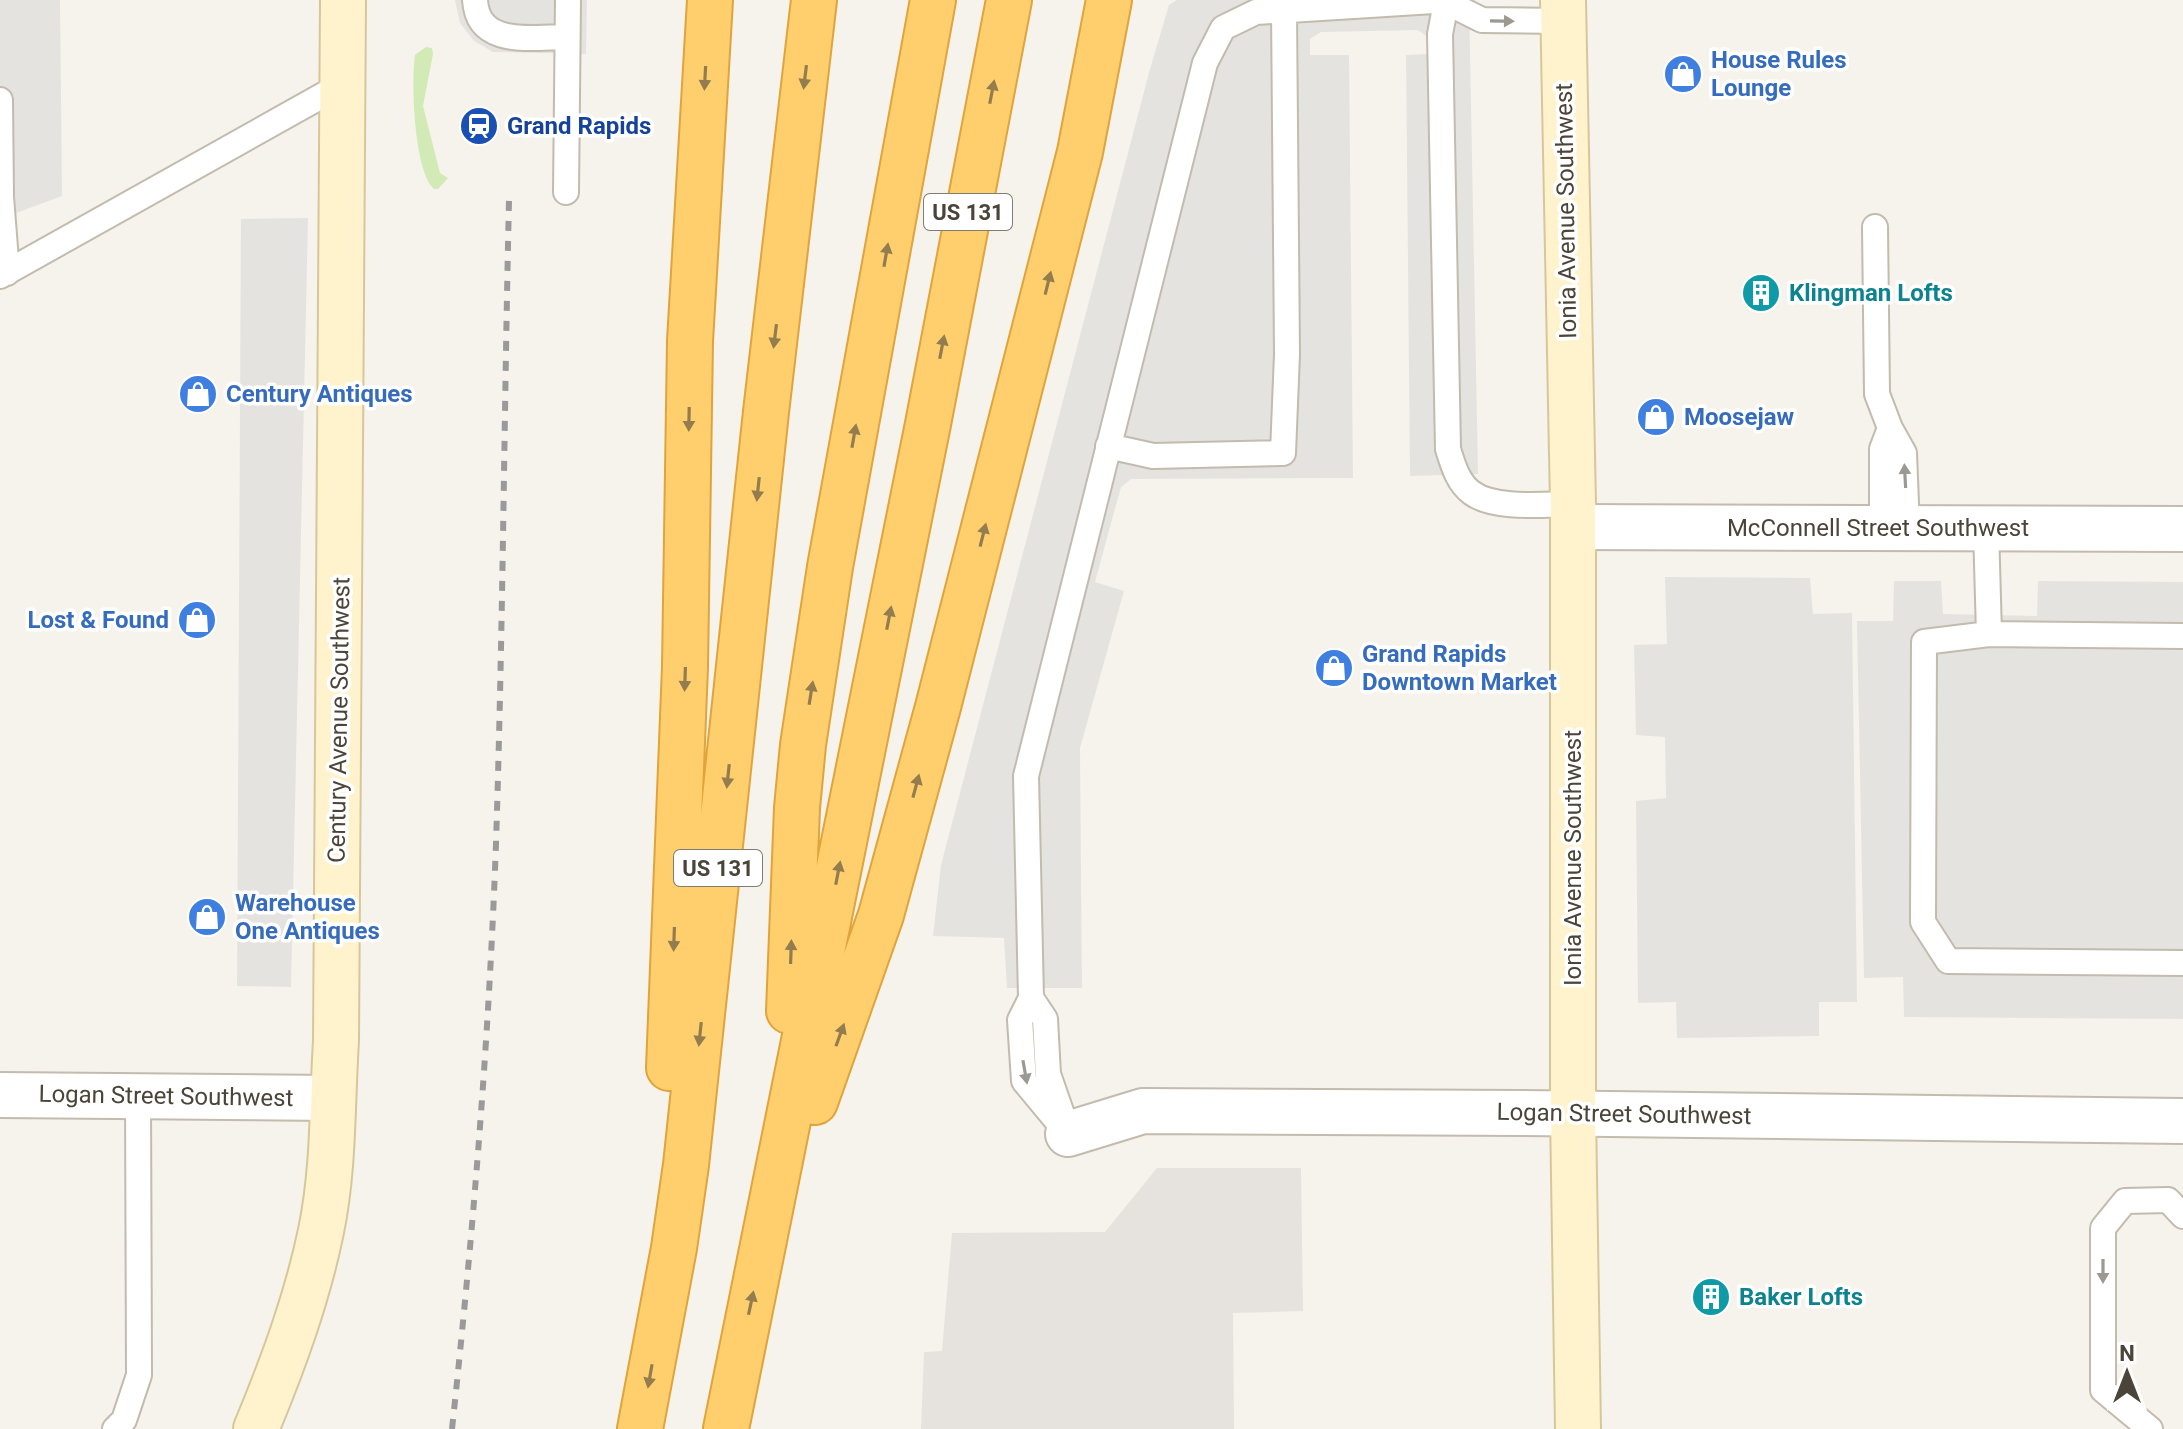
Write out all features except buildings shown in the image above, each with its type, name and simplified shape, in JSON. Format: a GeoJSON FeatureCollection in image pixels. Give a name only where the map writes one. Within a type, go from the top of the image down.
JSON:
{"type":"FeatureCollection","features":[{"type":"Feature","properties":{"kind":"highway"},"geometry":{"type":"LineString","coordinates":[[660,1323],[685,667],[690,341],[710,0]]}},
{"type":"Feature","properties":{"kind":"highway","name":"US 131"},"geometry":{"type":"LineString","coordinates":[[640,1429],[686,1165],[766,412],[814,0]]}},
{"type":"Feature","properties":{"kind":"highway"},"geometry":{"type":"LineString","coordinates":[[785,1142],[798,792],[830,567],[933,0]]}},
{"type":"Feature","properties":{"kind":"highway","name":"US 131"},"geometry":{"type":"LineString","coordinates":[[726,1429],[1009,0]]}},
{"type":"Feature","properties":{"kind":"highway"},"geometry":{"type":"LineString","coordinates":[[765,1239],[881,915],[1036,331],[1080,152],[1109,0]]}},
{"type":"Feature","properties":{"kind":"street","name":"Century Avenue Southwest"},"geometry":{"type":"LineString","coordinates":[[256,1429],[297,1325],[322,1228],[330,1152],[336,1015],[343,0]]}},
{"type":"Feature","properties":{"kind":"street","name":"Ionia Avenue Southwest"},"geometry":{"type":"LineString","coordinates":[[1563,11],[1573,516],[1573,1113],[1578,1429]]}},
{"type":"Feature","properties":{"kind":"street","name":"McConnell Street Southwest"},"geometry":{"type":"LineString","coordinates":[[1573,516],[1894,528],[2183,529]]}},
{"type":"Feature","properties":{"kind":"street","name":"Logan Street Southwest"},"geometry":{"type":"LineString","coordinates":[[0,1095],[332,1098]]}},
{"type":"Feature","properties":{"kind":"street","name":"Logan Street Southwest"},"geometry":{"type":"LineString","coordinates":[[1068,1134],[1143,1111],[2183,1121]]}},
{"type":"Feature","properties":{"kind":"lane"},"geometry":{"type":"LineString","coordinates":[[475,0],[476,12],[483,25],[496,33],[511,37],[567,37]]}},
{"type":"Feature","properties":{"kind":"lane"},"geometry":{"type":"LineString","coordinates":[[566,192],[568,0]]}},
{"type":"Feature","properties":{"kind":"lane"},"geometry":{"type":"LineString","coordinates":[[1448,1],[1440,34],[1448,449],[1455,471],[1474,495],[1497,503],[1573,516]]}},
{"type":"Feature","properties":{"kind":"lane"},"geometry":{"type":"LineString","coordinates":[[1068,1134],[1024,1081],[1020,1020],[1031,998],[1026,776],[1205,63],[1223,28],[1256,12],[1448,1],[1482,20],[1563,11]]}},
{"type":"Feature","properties":{"kind":"lane"},"geometry":{"type":"LineString","coordinates":[[1108,446],[1153,456],[1283,453],[1287,354],[1284,11]]}},
{"type":"Feature","properties":{"kind":"lane"},"geometry":{"type":"LineString","coordinates":[[0,100],[3,275],[343,84]]}},
{"type":"Feature","properties":{"kind":"lane"},"geometry":{"type":"LineString","coordinates":[[1875,227],[1877,394],[1890,428],[1882,449],[1894,528]]}},
{"type":"Feature","properties":{"kind":"lane"},"geometry":{"type":"LineString","coordinates":[[1986,528],[1989,634]]}},
{"type":"Feature","properties":{"kind":"lane"},"geometry":{"type":"LineString","coordinates":[[2183,636],[1989,634],[1924,642],[1923,922],[1948,961],[2183,963]]}},
{"type":"Feature","properties":{"kind":"lane"},"geometry":{"type":"LineString","coordinates":[[115,1429],[124,1420],[139,1375],[138,1096]]}},
{"type":"Feature","properties":{"kind":"lane"},"geometry":{"type":"LineString","coordinates":[[2150,1429],[2103,1390],[2103,1228],[2125,1201],[2168,1200],[2183,1216]]}},
{"type":"Feature","properties":{"kind":"shaded area"},"geometry":{"type":"Polygon","coordinates":[[[0,0],[60,0],[62,196],[0,219],[0,0]]]}},
{"type":"Feature","properties":{"kind":"shaded area"},"geometry":{"type":"Polygon","coordinates":[[[455,0],[587,0],[586,54],[493,52],[474,41],[460,23],[455,0]]]}},
{"type":"Feature","properties":{"kind":"shaded area"},"geometry":{"type":"Polygon","coordinates":[[[1177,0],[1469,0],[1478,474],[1410,476],[1406,55],[1428,54],[1429,38],[1418,30],[1321,32],[1310,39],[1310,55],[1349,55],[1353,478],[1131,479],[1121,487],[1095,582],[1124,591],[1080,748],[1082,988],[1007,988],[1004,938],[933,936],[941,865],[1150,69],[1169,5],[1177,0]]]}},
{"type":"Feature","properties":{"kind":"shaded area"},"geometry":{"type":"Polygon","coordinates":[[[308,218],[291,987],[237,986],[241,219],[308,218]]]}},
{"type":"Feature","properties":{"kind":"shaded area"},"geometry":{"type":"Polygon","coordinates":[[[1665,577],[1810,578],[1813,614],[1852,613],[1857,1002],[1819,1002],[1819,1036],[1677,1038],[1676,1002],[1638,1003],[1636,801],[1666,798],[1665,737],[1636,735],[1634,645],[1667,644],[1665,577]]]}},
{"type":"Feature","properties":{"kind":"shaded area"},"geometry":{"type":"Polygon","coordinates":[[[1894,581],[1941,581],[1943,614],[2037,616],[2038,581],[2183,582],[2183,1019],[1904,1017],[1903,977],[1864,978],[1857,621],[1893,621],[1894,581]]]}},
{"type":"Feature","properties":{"kind":"shaded area"},"geometry":{"type":"Polygon","coordinates":[[[1157,1168],[1301,1168],[1303,1311],[1233,1313],[1234,1429],[921,1429],[924,1352],[942,1351],[952,1233],[1105,1232],[1157,1168]]]}},
{"type":"Feature","properties":{"kind":"green space"},"geometry":{"type":"Polygon","coordinates":[[[426,47],[432,48],[433,54],[423,106],[440,173],[448,178],[438,189],[434,189],[427,179],[416,125],[413,85],[415,55],[426,47]]]}},
{"type":"Feature","properties":{"kind":"railway"},"geometry":{"type":"LineString","coordinates":[[452,1429],[479,1136],[493,916],[509,200]]}},
{"type":"Feature","properties":{"kind":"place","name":"House Rules Lounge"},"geometry":{"type":"Point","coordinates":[1683,74]}},
{"type":"Feature","properties":{"kind":"place","name":"Grand Rapids"},"geometry":{"type":"Point","coordinates":[479,126]}},
{"type":"Feature","properties":{"kind":"place","name":"Klingman Lofts"},"geometry":{"type":"Point","coordinates":[1761,293]}},
{"type":"Feature","properties":{"kind":"place","name":"Century Antiques"},"geometry":{"type":"Point","coordinates":[198,394]}},
{"type":"Feature","properties":{"kind":"place","name":"Moosejaw"},"geometry":{"type":"Point","coordinates":[1656,417]}},
{"type":"Feature","properties":{"kind":"place","name":"Lost & Found"},"geometry":{"type":"Point","coordinates":[197,620]}},
{"type":"Feature","properties":{"kind":"place","name":"Grand Rapids Downtown Market"},"geometry":{"type":"Point","coordinates":[1334,668]}},
{"type":"Feature","properties":{"kind":"place","name":"Warehouse One Antiques"},"geometry":{"type":"Point","coordinates":[207,917]}},
{"type":"Feature","properties":{"kind":"place","name":"Baker Lofts"},"geometry":{"type":"Point","coordinates":[1711,1297]}}]}
